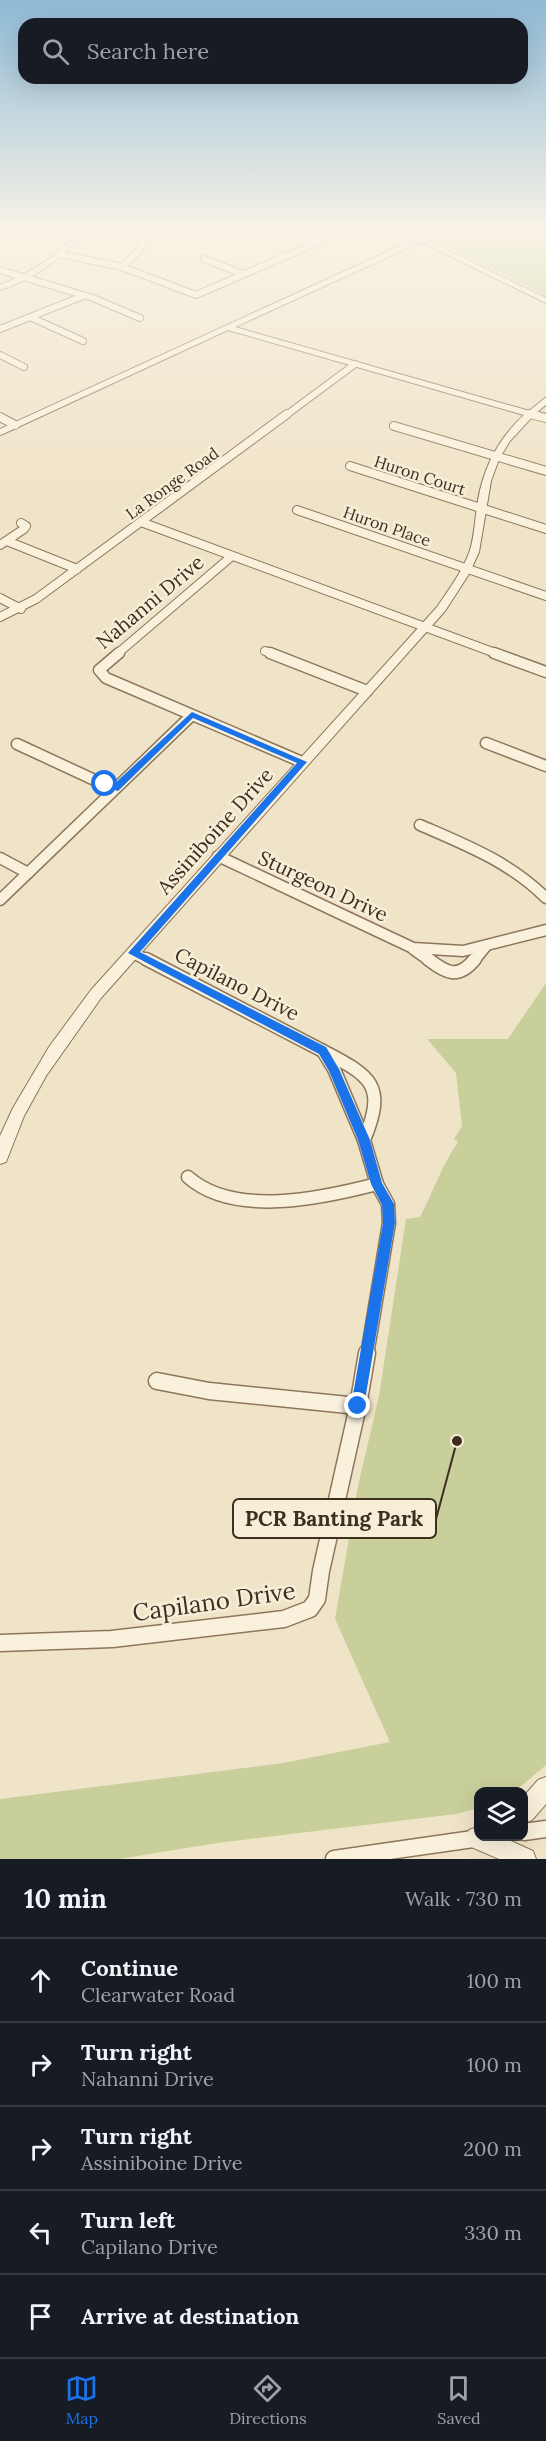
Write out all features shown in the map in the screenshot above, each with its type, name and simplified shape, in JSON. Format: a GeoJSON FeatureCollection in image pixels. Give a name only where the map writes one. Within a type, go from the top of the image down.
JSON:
{"type":"FeatureCollection","features":[{"type":"Feature","properties":{"kind":"street"},"geometry":{"type":"LineString","coordinates":[[0,329],[33,316]]}},
{"type":"Feature","properties":{"kind":"street"},"geometry":{"type":"LineString","coordinates":[[134,316],[140,318]]}},
{"type":"Feature","properties":{"kind":"street"},"geometry":{"type":"LineString","coordinates":[[0,432],[255,316]]}},
{"type":"Feature","properties":{"kind":"street"},"geometry":{"type":"LineString","coordinates":[[30,317],[83,341]]}},
{"type":"Feature","properties":{"kind":"street"},"geometry":{"type":"LineString","coordinates":[[229,328],[546,418]]}},
{"type":"Feature","properties":{"kind":"street"},"geometry":{"type":"LineString","coordinates":[[0,355],[24,367]]}},
{"type":"Feature","properties":{"kind":"street","name":"La Ronge Road"},"geometry":{"type":"LineString","coordinates":[[0,617],[21,609],[355,364]]}},
{"type":"Feature","properties":{"kind":"street"},"geometry":{"type":"LineString","coordinates":[[530,414],[546,401]]}},
{"type":"Feature","properties":{"kind":"street","name":"Assiniboine Drive"},"geometry":{"type":"LineString","coordinates":[[0,1157],[6,1127],[58,1044],[96,994],[441,609],[467,569],[479,534],[487,479],[496,456],[511,433],[530,414]]}},
{"type":"Feature","properties":{"kind":"street"},"geometry":{"type":"LineString","coordinates":[[0,417],[15,425]]}},
{"type":"Feature","properties":{"kind":"street"},"geometry":{"type":"LineString","coordinates":[[394,426],[546,471]]}},
{"type":"Feature","properties":{"kind":"street","name":"Huron Court"},"geometry":{"type":"LineString","coordinates":[[350,466],[546,529]]}},
{"type":"Feature","properties":{"kind":"street","name":"Huron Place"},"geometry":{"type":"LineString","coordinates":[[297,510],[546,596]]}},
{"type":"Feature","properties":{"kind":"street","name":"Nahanni Drive"},"geometry":{"type":"LineString","coordinates":[[141,522],[425,627]]}},
{"type":"Feature","properties":{"kind":"street"},"geometry":{"type":"LineString","coordinates":[[3,543],[25,527],[21,523]]}},
{"type":"Feature","properties":{"kind":"street"},"geometry":{"type":"LineString","coordinates":[[3,543],[77,569]]}},
{"type":"Feature","properties":{"kind":"street","name":"Nahanni Drive"},"geometry":{"type":"LineString","coordinates":[[232,556],[99,670],[106,678],[302,762]]}},
{"type":"Feature","properties":{"kind":"street"},"geometry":{"type":"LineString","coordinates":[[0,597],[21,609]]}},
{"type":"Feature","properties":{"kind":"street"},"geometry":{"type":"LineString","coordinates":[[425,627],[546,672]]}},
{"type":"Feature","properties":{"kind":"street"},"geometry":{"type":"LineString","coordinates":[[265,651],[367,691]]}},
{"type":"Feature","properties":{"kind":"street"},"geometry":{"type":"LineString","coordinates":[[0,900],[192,715]]}},
{"type":"Feature","properties":{"kind":"street"},"geometry":{"type":"LineString","coordinates":[[486,742],[546,766]]}},
{"type":"Feature","properties":{"kind":"street"},"geometry":{"type":"LineString","coordinates":[[17,744],[114,789]]}},
{"type":"Feature","properties":{"kind":"street"},"geometry":{"type":"LineString","coordinates":[[420,825],[504,862],[526,877],[546,898]]}},
{"type":"Feature","properties":{"kind":"street","name":"Sturgeon Drive"},"geometry":{"type":"LineString","coordinates":[[218,856],[413,948],[444,971],[458,973],[469,967],[486,946]]}},
{"type":"Feature","properties":{"kind":"street"},"geometry":{"type":"LineString","coordinates":[[0,858],[28,873]]}},
{"type":"Feature","properties":{"kind":"street","name":"Sturgeon Drive"},"geometry":{"type":"LineString","coordinates":[[413,948],[464,951],[546,930]]}},
{"type":"Feature","properties":{"kind":"street","name":"Capilano Drive"},"geometry":{"type":"LineString","coordinates":[[133,953],[352,1065],[369,1080],[377,1096],[375,1117],[364,1140]]}},
{"type":"Feature","properties":{"kind":"street","name":"Capilano Drive"},"geometry":{"type":"LineString","coordinates":[[0,1643],[135,1636],[284,1619],[300,1616],[314,1608],[320,1594],[321,1571],[358,1406],[389,1223],[388,1204],[377,1184],[364,1140],[334,1069],[323,1050]]}},
{"type":"Feature","properties":{"kind":"street"},"geometry":{"type":"LineString","coordinates":[[188,1177],[203,1191],[261,1203],[320,1200],[377,1184]]}},
{"type":"Feature","properties":{"kind":"street"},"geometry":{"type":"LineString","coordinates":[[157,1381],[209,1391],[358,1406]]}},
{"type":"Feature","properties":{"kind":"street"},"geometry":{"type":"LineString","coordinates":[[528,1808],[546,1788]]}},
{"type":"Feature","properties":{"kind":"street"},"geometry":{"type":"LineString","coordinates":[[528,1831],[546,1829]]}},
{"type":"Feature","properties":{"kind":"street"},"geometry":{"type":"LineString","coordinates":[[334,1859],[474,1838]]}},
{"type":"Feature","properties":{"kind":"street"},"geometry":{"type":"LineString","coordinates":[[490,1841],[525,1859]]}},
{"type":"Feature","properties":{"kind":"green space"},"geometry":{"type":"Polygon","coordinates":[[[546,983],[546,1765],[520,1787],[474,1787],[474,1809],[456,1814],[217,1843],[119,1859],[0,1859],[0,1799],[283,1763],[390,1742],[335,1619],[358,1486],[379,1396],[406,1219],[420,1217],[442,1169],[458,1142],[454,1139],[462,1126],[456,1073],[427,1039],[508,1039],[546,983]]]}},
{"type":"Feature","properties":{"kind":"place","name":"PCR Banting Park"},"geometry":{"type":"Point","coordinates":[457,1441]}},
{"type":"Feature","properties":{"kind":"route"},"geometry":{"type":"LineString","coordinates":[[105,784],[114,789],[192,715],[302,762],[133,953],[323,1050],[334,1069],[364,1140],[377,1184],[388,1204],[389,1223],[358,1406]]}}]}
